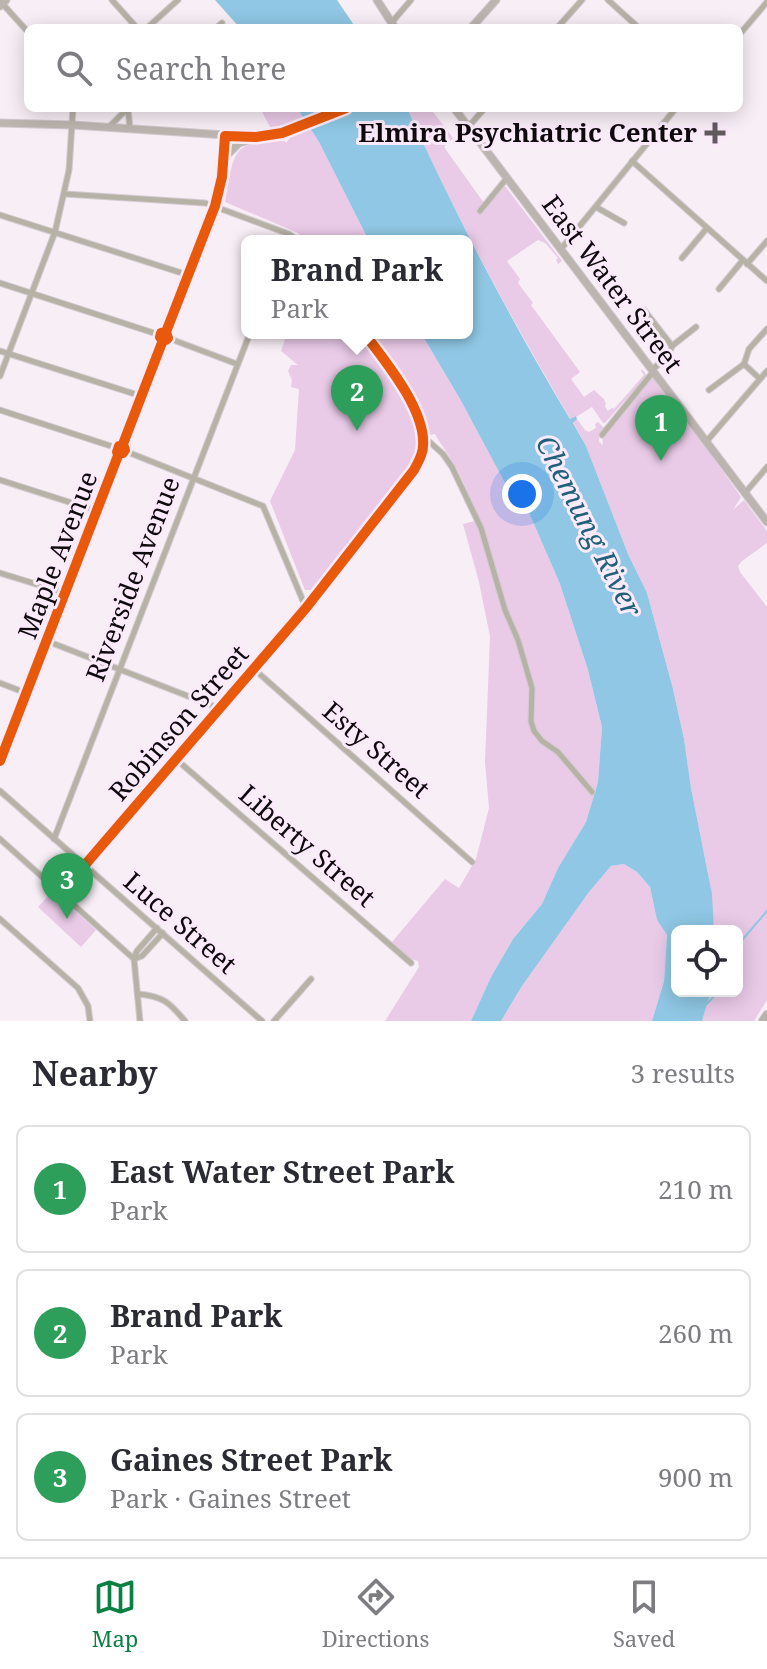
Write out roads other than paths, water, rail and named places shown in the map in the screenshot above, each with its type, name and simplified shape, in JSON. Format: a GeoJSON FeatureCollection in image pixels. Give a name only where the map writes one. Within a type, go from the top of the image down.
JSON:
{"type":"FeatureCollection","features":[{"type":"Feature","properties":{"kind":"highway"},"geometry":{"type":"LineString","coordinates":[[763,1021],[767,1015]]}},
{"type":"Feature","properties":{"kind":"main road"},"geometry":{"type":"LineString","coordinates":[[377,0],[392,24]]}},
{"type":"Feature","properties":{"kind":"main road"},"geometry":{"type":"LineString","coordinates":[[475,24],[496,0]]}},
{"type":"Feature","properties":{"kind":"main road"},"geometry":{"type":"LineString","coordinates":[[0,123],[256,137],[282,133],[335,112]]}},
{"type":"Feature","properties":{"kind":"main road","name":"East Water Street"},"geometry":{"type":"LineString","coordinates":[[457,112],[767,522]]}},
{"type":"Feature","properties":{"kind":"main road","name":"Maple Avenue"},"geometry":{"type":"LineString","coordinates":[[0,761],[215,206],[225,158],[225,136]]}},
{"type":"Feature","properties":{"kind":"main road"},"geometry":{"type":"LineString","coordinates":[[225,158],[239,143],[256,137]]}},
{"type":"Feature","properties":{"kind":"street"},"geometry":{"type":"LineString","coordinates":[[112,0],[133,24]]}},
{"type":"Feature","properties":{"kind":"street"},"geometry":{"type":"LineString","coordinates":[[151,24],[178,0]]}},
{"type":"Feature","properties":{"kind":"street"},"geometry":{"type":"LineString","coordinates":[[394,24],[411,0]]}},
{"type":"Feature","properties":{"kind":"street"},"geometry":{"type":"LineString","coordinates":[[561,24],[582,0]]}},
{"type":"Feature","properties":{"kind":"street"},"geometry":{"type":"LineString","coordinates":[[608,0],[635,24]]}},
{"type":"Feature","properties":{"kind":"street"},"geometry":{"type":"LineString","coordinates":[[2,2],[24,27]]}},
{"type":"Feature","properties":{"kind":"street"},"geometry":{"type":"LineString","coordinates":[[743,30],[767,2]]}},
{"type":"Feature","properties":{"kind":"street"},"geometry":{"type":"LineString","coordinates":[[0,376],[55,232],[69,170],[73,112]]}},
{"type":"Feature","properties":{"kind":"street"},"geometry":{"type":"LineString","coordinates":[[108,127],[125,112]]}},
{"type":"Feature","properties":{"kind":"street"},"geometry":{"type":"LineString","coordinates":[[128,112],[130,129]]}},
{"type":"Feature","properties":{"kind":"street"},"geometry":{"type":"LineString","coordinates":[[468,127],[481,112]]}},
{"type":"Feature","properties":{"kind":"street"},"geometry":{"type":"LineString","coordinates":[[561,249],[673,112]]}},
{"type":"Feature","properties":{"kind":"street"},"geometry":{"type":"LineString","coordinates":[[632,161],[767,281]]}},
{"type":"Feature","properties":{"kind":"street"},"geometry":{"type":"LineString","coordinates":[[480,211],[507,178]]}},
{"type":"Feature","properties":{"kind":"street"},"geometry":{"type":"LineString","coordinates":[[65,194],[205,203],[281,235]]}},
{"type":"Feature","properties":{"kind":"street"},"geometry":{"type":"LineString","coordinates":[[596,207],[624,223]]}},
{"type":"Feature","properties":{"kind":"street"},"geometry":{"type":"LineString","coordinates":[[0,215],[188,275]]}},
{"type":"Feature","properties":{"kind":"street"},"geometry":{"type":"LineString","coordinates":[[682,258],[707,228]]}},
{"type":"Feature","properties":{"kind":"street"},"geometry":{"type":"LineString","coordinates":[[719,289],[767,241]]}},
{"type":"Feature","properties":{"kind":"street"},"geometry":{"type":"LineString","coordinates":[[0,283],[164,336],[237,364]]}},
{"type":"Feature","properties":{"kind":"street"},"geometry":{"type":"LineString","coordinates":[[644,310],[672,346]]}},
{"type":"Feature","properties":{"kind":"street"},"geometry":{"type":"LineString","coordinates":[[602,435],[652,371],[668,356],[672,346],[696,327]]}},
{"type":"Feature","properties":{"kind":"street"},"geometry":{"type":"LineString","coordinates":[[709,390],[744,364],[749,349],[767,329]]}},
{"type":"Feature","properties":{"kind":"street","name":"Riverside Avenue"},"geometry":{"type":"LineString","coordinates":[[54,839],[247,339]]}},
{"type":"Feature","properties":{"kind":"street"},"geometry":{"type":"LineString","coordinates":[[368,339],[406,394],[423,436],[452,467],[481,528],[532,688],[531,721],[534,731],[558,752],[592,792]]}},
{"type":"Feature","properties":{"kind":"street"},"geometry":{"type":"LineString","coordinates":[[0,351],[141,396]]}},
{"type":"Feature","properties":{"kind":"street"},"geometry":{"type":"LineString","coordinates":[[744,364],[760,379]]}},
{"type":"Feature","properties":{"kind":"street"},"geometry":{"type":"LineString","coordinates":[[706,442],[767,371]]}},
{"type":"Feature","properties":{"kind":"street"},"geometry":{"type":"LineString","coordinates":[[0,410],[121,449],[263,506],[306,608]]}},
{"type":"Feature","properties":{"kind":"street","name":"Robinson Street"},"geometry":{"type":"LineString","coordinates":[[84,866],[306,608],[414,470],[423,449],[423,436]]}},
{"type":"Feature","properties":{"kind":"street"},"geometry":{"type":"LineString","coordinates":[[745,493],[767,467]]}},
{"type":"Feature","properties":{"kind":"street"},"geometry":{"type":"LineString","coordinates":[[0,480],[97,511]]}},
{"type":"Feature","properties":{"kind":"street"},"geometry":{"type":"LineString","coordinates":[[0,573],[65,593]]}},
{"type":"Feature","properties":{"kind":"street"},"geometry":{"type":"LineString","coordinates":[[47,641],[221,709]]}},
{"type":"Feature","properties":{"kind":"street","name":"Esty Street"},"geometry":{"type":"LineString","coordinates":[[254,669],[472,862]]}},
{"type":"Feature","properties":{"kind":"street"},"geometry":{"type":"LineString","coordinates":[[0,683],[26,693]]}},
{"type":"Feature","properties":{"kind":"street","name":"Liberty Street"},"geometry":{"type":"LineString","coordinates":[[177,760],[411,963]]}},
{"type":"Feature","properties":{"kind":"street","name":"Luce Street"},"geometry":{"type":"LineString","coordinates":[[0,791],[262,1021]]}},
{"type":"Feature","properties":{"kind":"street"},"geometry":{"type":"LineString","coordinates":[[0,839],[134,959]]}},
{"type":"Feature","properties":{"kind":"street"},"geometry":{"type":"LineString","coordinates":[[0,919],[78,988],[88,1006],[90,1021]]}},
{"type":"Feature","properties":{"kind":"street"},"geometry":{"type":"LineString","coordinates":[[140,1021],[134,959],[157,928]]}},
{"type":"Feature","properties":{"kind":"street"},"geometry":{"type":"LineString","coordinates":[[134,959],[142,956],[163,933]]}},
{"type":"Feature","properties":{"kind":"street"},"geometry":{"type":"LineString","coordinates":[[274,1021],[311,979]]}},
{"type":"Feature","properties":{"kind":"street"},"geometry":{"type":"LineString","coordinates":[[138,994],[154,995],[165,1000],[185,1021]]}},
{"type":"Feature","properties":{"kind":"water"},"geometry":{"type":"Polygon","coordinates":[[[215,0],[337,0],[353,24],[236,24],[215,0]]]}},
{"type":"Feature","properties":{"kind":"water"},"geometry":{"type":"Polygon","coordinates":[[[300,112],[409,112],[468,235],[366,235],[319,142],[300,112]]]}},
{"type":"Feature","properties":{"kind":"water","name":"Chemung River"},"geometry":{"type":"Polygon","coordinates":[[[473,244],[570,419],[576,416],[573,423],[586,446],[628,554],[647,593],[684,739],[712,894],[714,925],[671,925],[671,997],[709,997],[702,1021],[652,1021],[664,981],[667,935],[657,920],[650,887],[637,872],[624,864],[611,866],[589,892],[501,1021],[471,1021],[491,977],[513,939],[542,904],[558,868],[586,822],[598,782],[602,727],[588,670],[560,584],[527,508],[511,494],[425,339],[473,339],[473,244]]]}},
{"type":"Feature","properties":{"kind":"waterway"},"geometry":{"type":"LineString","coordinates":[[743,939],[767,911]]}},
{"type":"Feature","properties":{"kind":"waterway"},"geometry":{"type":"LineString","coordinates":[[704,1007],[713,997]]}},
{"type":"Feature","properties":{"kind":"place","name":"Elmira Psychiatric Center"},"geometry":{"type":"Point","coordinates":[715,133]}},
{"type":"Feature","properties":{"kind":"place","name":"Brand Park"},"geometry":{"type":"Point","coordinates":[357,431]}},
{"type":"Feature","properties":{"kind":"place","name":"East Water Street Park"},"geometry":{"type":"Point","coordinates":[661,461]}},
{"type":"Feature","properties":{"kind":"place","name":"Gaines Street Park"},"geometry":{"type":"Point","coordinates":[67,919]}}]}
